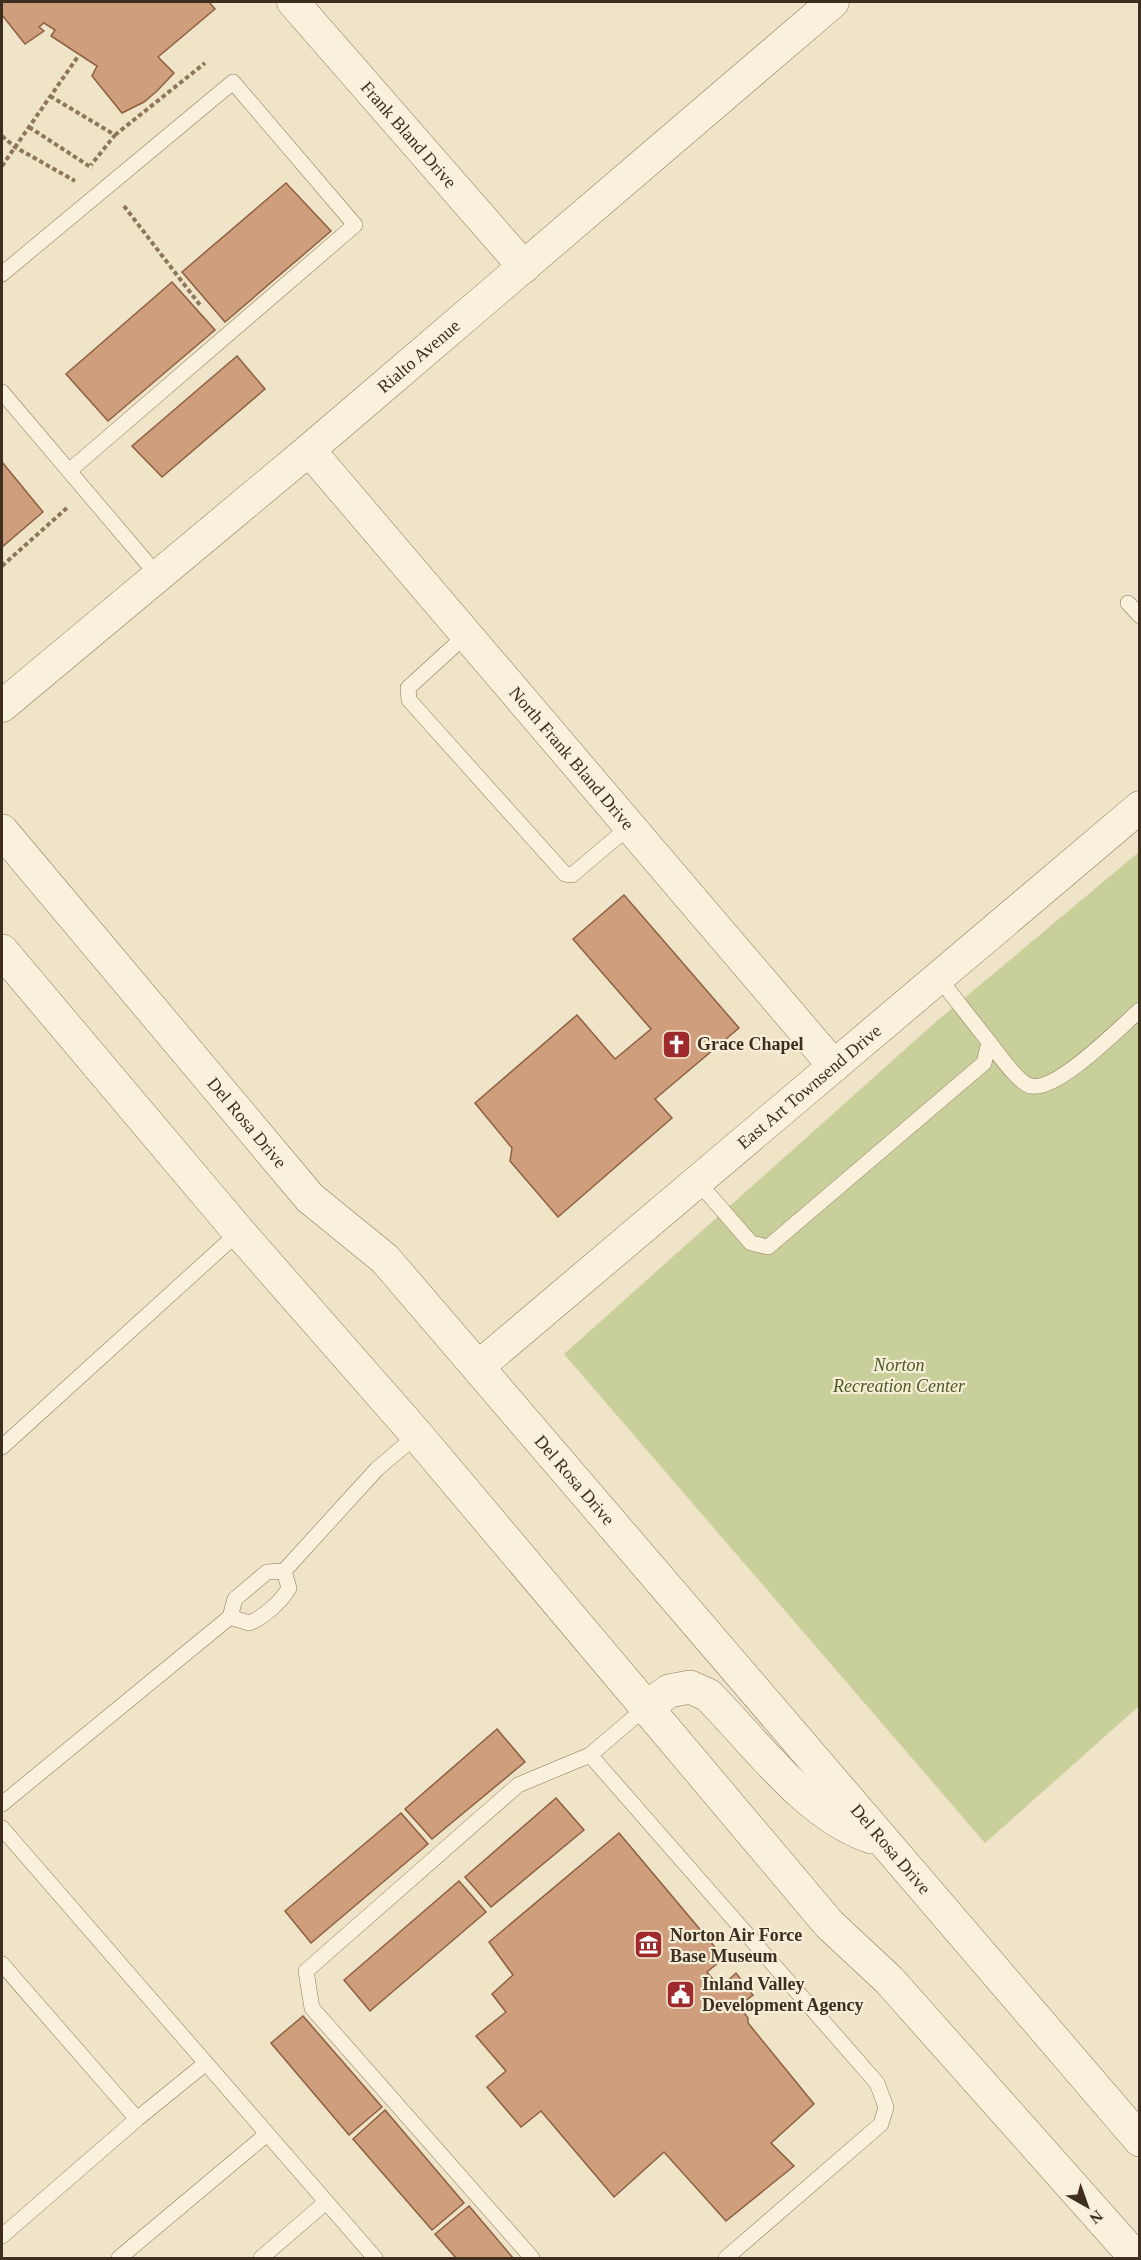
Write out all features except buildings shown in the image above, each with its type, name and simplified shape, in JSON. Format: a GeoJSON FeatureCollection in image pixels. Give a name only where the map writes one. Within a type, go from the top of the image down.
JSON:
{"type":"FeatureCollection","features":[{"type":"Feature","properties":{"kind":"street","name":"Frank Bland Drive"},"geometry":{"type":"LineString","coordinates":[[293,2],[524,267]]}},
{"type":"Feature","properties":{"kind":"street","name":"Rialto Avenue"},"geometry":{"type":"LineString","coordinates":[[2,706],[309,450],[833,2]]}},
{"type":"Feature","properties":{"kind":"street","name":"North Frank Bland Drive"},"geometry":{"type":"LineString","coordinates":[[309,450],[834,1066]]}},
{"type":"Feature","properties":{"kind":"street","name":"East Art Townsend Drive"},"geometry":{"type":"LineString","coordinates":[[478,1367],[1140,807]]}},
{"type":"Feature","properties":{"kind":"street","name":"Del Rosa Drive"},"geometry":{"type":"LineString","coordinates":[[2,831],[310,1198],[385,1259],[1140,2140]]}},
{"type":"Feature","properties":{"kind":"street"},"geometry":{"type":"LineString","coordinates":[[2,951],[239,1232],[417,1435],[829,1924],[888,1980],[1136,2259]]}},
{"type":"Feature","properties":{"kind":"street"},"geometry":{"type":"LineString","coordinates":[[645,1708],[669,1691],[690,1687],[708,1695],[795,1787],[843,1823],[863,1834],[884,1841]]}},
{"type":"Feature","properties":{"kind":"lane"},"geometry":{"type":"LineString","coordinates":[[2,274],[233,82],[355,225],[69,471]]}},
{"type":"Feature","properties":{"kind":"lane"},"geometry":{"type":"LineString","coordinates":[[2,392],[159,577]]}},
{"type":"Feature","properties":{"kind":"lane"},"geometry":{"type":"LineString","coordinates":[[1128,603],[1140,616]]}},
{"type":"Feature","properties":{"kind":"lane"},"geometry":{"type":"LineString","coordinates":[[466,635],[408,688],[409,700],[565,874],[572,875],[630,826]]}},
{"type":"Feature","properties":{"kind":"lane"},"geometry":{"type":"LineString","coordinates":[[938,977],[989,1042],[1022,1081],[1030,1086],[1040,1086],[1064,1076],[1140,1010]]}},
{"type":"Feature","properties":{"kind":"lane"},"geometry":{"type":"LineString","coordinates":[[698,1182],[751,1243],[768,1247],[984,1063],[989,1042]]}},
{"type":"Feature","properties":{"kind":"lane"},"geometry":{"type":"LineString","coordinates":[[2,1447],[239,1232]]}},
{"type":"Feature","properties":{"kind":"lane"},"geometry":{"type":"LineString","coordinates":[[2,1804],[230,1617],[235,1599],[259,1578],[267,1572],[284,1571],[377,1469],[417,1435]]}},
{"type":"Feature","properties":{"kind":"lane"},"geometry":{"type":"LineString","coordinates":[[230,1617],[249,1623],[270,1608],[286,1594],[289,1587],[284,1571]]}},
{"type":"Feature","properties":{"kind":"lane"},"geometry":{"type":"LineString","coordinates":[[532,2259],[312,2008],[306,1971],[518,1785],[590,1755],[645,1708]]}},
{"type":"Feature","properties":{"kind":"lane"},"geometry":{"type":"LineString","coordinates":[[590,1755],[877,2083],[886,2107],[881,2124],[726,2259]]}},
{"type":"Feature","properties":{"kind":"lane"},"geometry":{"type":"LineString","coordinates":[[2,1828],[375,2259]]}},
{"type":"Feature","properties":{"kind":"lane"},"geometry":{"type":"LineString","coordinates":[[2,1964],[137,2119]]}},
{"type":"Feature","properties":{"kind":"lane"},"geometry":{"type":"LineString","coordinates":[[2,2236],[137,2119],[206,2063]]}},
{"type":"Feature","properties":{"kind":"lane"},"geometry":{"type":"LineString","coordinates":[[119,2259],[267,2134]]}},
{"type":"Feature","properties":{"kind":"lane"},"geometry":{"type":"LineString","coordinates":[[261,2259],[326,2202]]}},
{"type":"Feature","properties":{"kind":"path"},"geometry":{"type":"LineString","coordinates":[[2,166],[79,55]]}},
{"type":"Feature","properties":{"kind":"path"},"geometry":{"type":"LineString","coordinates":[[2,136],[15,147],[77,183],[115,135],[205,63]]}},
{"type":"Feature","properties":{"kind":"path"},"geometry":{"type":"LineString","coordinates":[[50,96],[115,135]]}},
{"type":"Feature","properties":{"kind":"path"},"geometry":{"type":"LineString","coordinates":[[28,127],[90,165],[201,305]]}},
{"type":"Feature","properties":{"kind":"path"},"geometry":{"type":"LineString","coordinates":[[2,566],[73,502]]}},
{"type":"Feature","properties":{"kind":"green space","name":"Norton Recreation Center"},"geometry":{"type":"Polygon","coordinates":[[[1139,852],[1139,1706],[985,1843],[564,1354],[938,1020],[1139,852]]]}},
{"type":"Feature","properties":{"kind":"place","name":"Grace Chapel"},"geometry":{"type":"Point","coordinates":[676,1044]}},
{"type":"Feature","properties":{"kind":"place","name":"Norton Air Force Base Museum"},"geometry":{"type":"Point","coordinates":[649,1945]}},
{"type":"Feature","properties":{"kind":"place","name":"Inland Valley Development Agency"},"geometry":{"type":"Point","coordinates":[681,1994]}}]}
